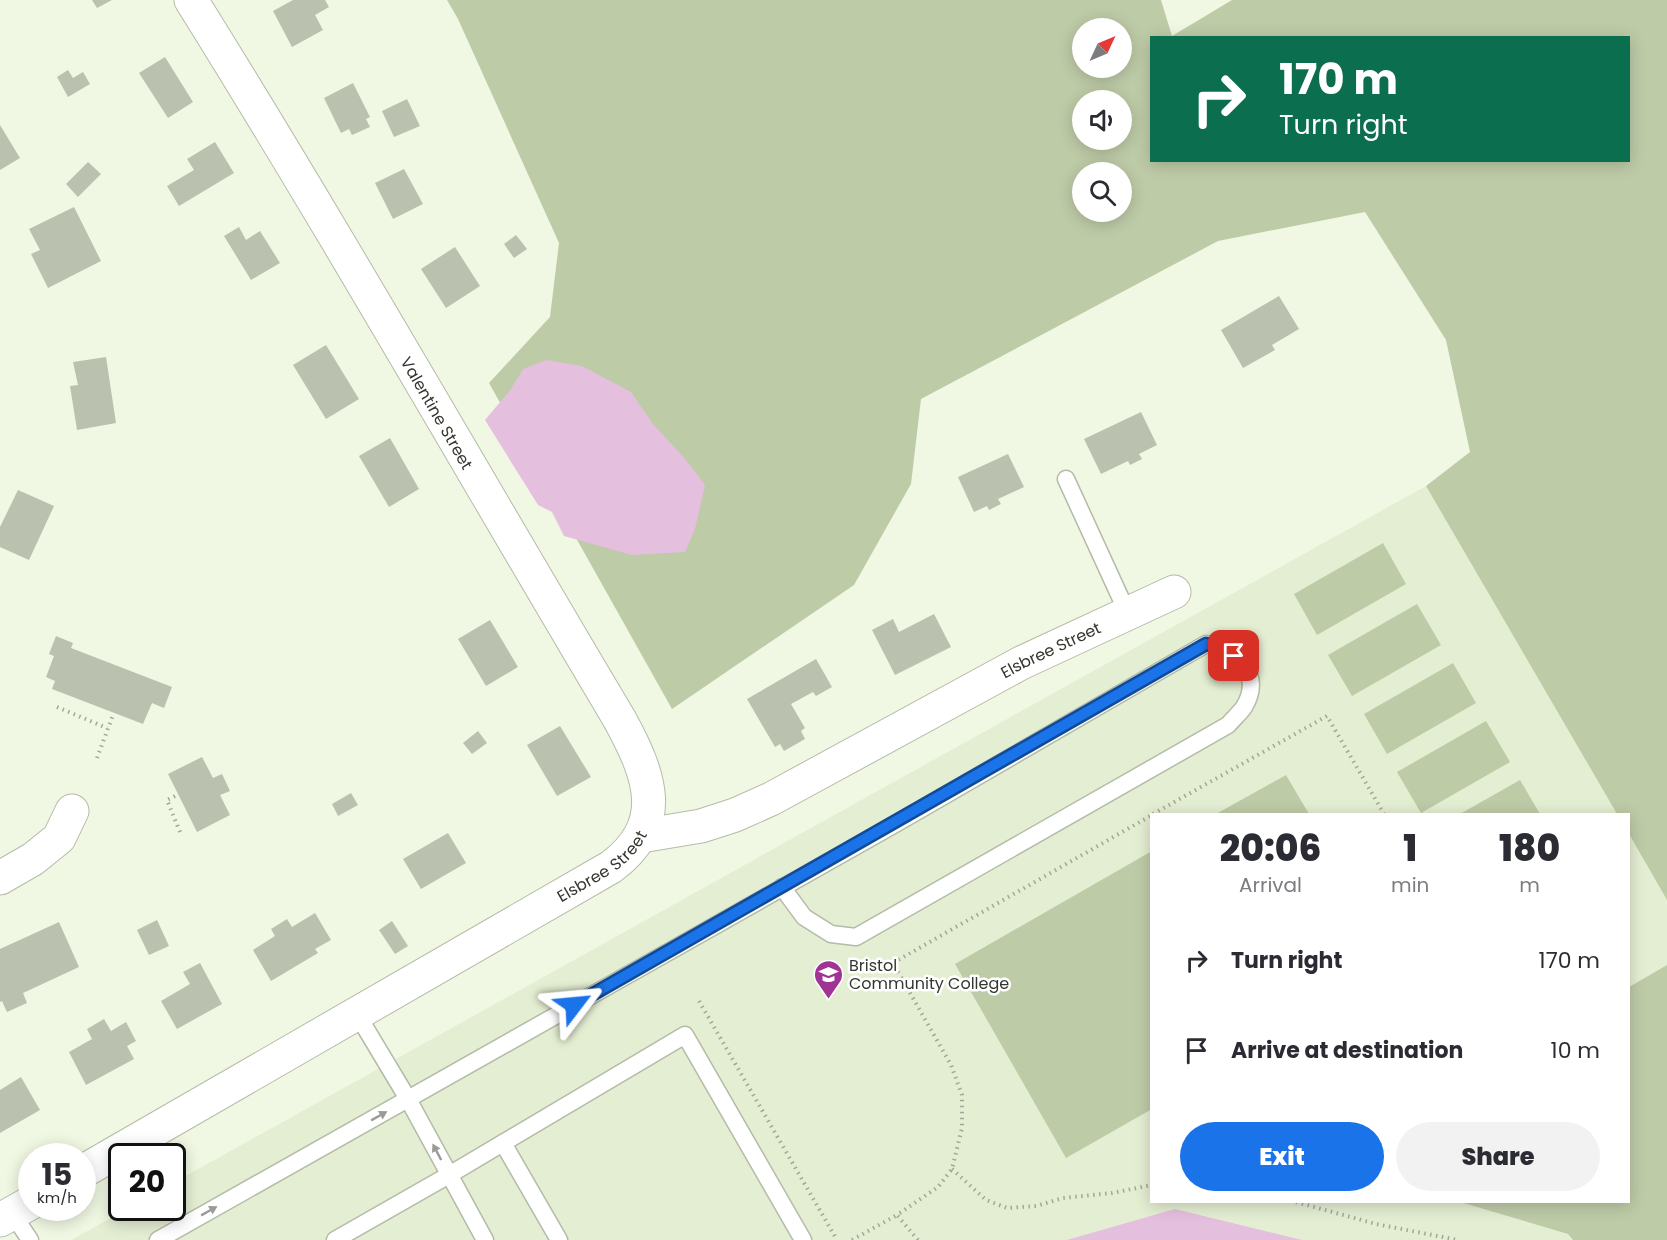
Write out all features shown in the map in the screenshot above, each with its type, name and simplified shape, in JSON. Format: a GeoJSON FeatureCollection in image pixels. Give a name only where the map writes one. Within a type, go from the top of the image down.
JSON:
{"type":"FeatureCollection","features":[{"type":"Feature","properties":{"kind":"street","name":"Valentine Street"},"geometry":{"type":"LineString","coordinates":[[191,0],[288,156],[624,727],[641,762],[648,792],[648,808],[641,836]]}},
{"type":"Feature","properties":{"kind":"street","name":"Elsbree Street"},"geometry":{"type":"LineString","coordinates":[[96,1164],[611,867],[629,852],[641,836],[701,826],[735,815],[771,799],[974,687],[1127,612],[1174,592]]}},
{"type":"Feature","properties":{"kind":"street"},"geometry":{"type":"LineString","coordinates":[[0,878],[33,860],[59,838],[72,811]]}},
{"type":"Feature","properties":{"kind":"lane"},"geometry":{"type":"LineString","coordinates":[[1066,479],[1127,612]]}},
{"type":"Feature","properties":{"kind":"lane"},"geometry":{"type":"LineString","coordinates":[[158,1240],[1206,644],[1223,648],[1246,665],[1251,686],[1244,706],[1228,725],[856,937],[831,934],[804,916],[782,887]]}},
{"type":"Feature","properties":{"kind":"lane"},"geometry":{"type":"LineString","coordinates":[[357,1014],[408,1099],[485,1240]]}},
{"type":"Feature","properties":{"kind":"lane"},"geometry":{"type":"LineString","coordinates":[[335,1240],[685,1035],[803,1240]]}},
{"type":"Feature","properties":{"kind":"lane"},"geometry":{"type":"LineString","coordinates":[[503,1143],[559,1240]]}},
{"type":"Feature","properties":{"kind":"lane"},"geometry":{"type":"LineString","coordinates":[[15,1212],[30,1240]]}},
{"type":"Feature","properties":{"kind":"path"},"geometry":{"type":"LineString","coordinates":[[57,707],[107,728]]}},
{"type":"Feature","properties":{"kind":"path"},"geometry":{"type":"LineString","coordinates":[[97,758],[112,715]]}},
{"type":"Feature","properties":{"kind":"path"},"geometry":{"type":"LineString","coordinates":[[1157,813],[1327,716],[1383,813]]}},
{"type":"Feature","properties":{"kind":"path"},"geometry":{"type":"LineString","coordinates":[[175,796],[167,800],[180,832]]}},
{"type":"Feature","properties":{"kind":"path"},"geometry":{"type":"LineString","coordinates":[[852,1240],[897,1215],[938,1187],[952,1169],[962,1128],[962,1095],[951,1065],[893,963],[1150,817]]}},
{"type":"Feature","properties":{"kind":"path"},"geometry":{"type":"LineString","coordinates":[[699,1001],[837,1240]]}},
{"type":"Feature","properties":{"kind":"path"},"geometry":{"type":"LineString","coordinates":[[952,1169],[986,1200],[1007,1208],[1036,1206],[1063,1198],[1112,1193],[1150,1185]]}},
{"type":"Feature","properties":{"kind":"path"},"geometry":{"type":"LineString","coordinates":[[1300,1203],[1376,1224],[1458,1240]]}},
{"type":"Feature","properties":{"kind":"path"},"geometry":{"type":"LineString","coordinates":[[897,1215],[918,1240]]}},
{"type":"Feature","properties":{"kind":"shaded area"},"geometry":{"type":"Polygon","coordinates":[[[447,0],[1161,0],[1172,36],[1232,0],[1667,0],[1667,900],[1630,836],[1630,813],[1616,813],[1426,486],[1470,452],[1446,340],[1365,212],[1218,241],[921,399],[911,484],[854,585],[672,709],[489,383],[550,317],[559,243],[458,19],[447,0]]]}},
{"type":"Feature","properties":{"kind":"shaded area"},"geometry":{"type":"Polygon","coordinates":[[[546,360],[582,366],[631,392],[653,424],[705,485],[695,529],[685,552],[632,555],[564,536],[552,512],[538,505],[485,420],[511,389],[523,369],[546,360]]]}},
{"type":"Feature","properties":{"kind":"shaded area","name":"Bristol Community College"},"geometry":{"type":"Polygon","coordinates":[[[1426,486],[1616,813],[1150,813],[1150,1203],[1463,1203],[1568,1234],[1573,1240],[71,1240],[108,1220],[186,1221],[186,1176],[1426,486]]]}},
{"type":"Feature","properties":{"kind":"shaded area"},"geometry":{"type":"Polygon","coordinates":[[[1383,543],[1406,584],[1317,635],[1294,594],[1383,543]]]}},
{"type":"Feature","properties":{"kind":"shaded area"},"geometry":{"type":"Polygon","coordinates":[[[1417,604],[1441,645],[1352,696],[1328,655],[1417,604]]]}},
{"type":"Feature","properties":{"kind":"shaded area"},"geometry":{"type":"Polygon","coordinates":[[[1453,663],[1476,703],[1387,754],[1364,714],[1453,663]]]}},
{"type":"Feature","properties":{"kind":"shaded area"},"geometry":{"type":"Polygon","coordinates":[[[1486,721],[1510,762],[1421,813],[1397,772],[1486,721]]]}},
{"type":"Feature","properties":{"kind":"shaded area"},"geometry":{"type":"Polygon","coordinates":[[[1286,775],[1308,813],[1218,813],[1286,775]]]}},
{"type":"Feature","properties":{"kind":"shaded area"},"geometry":{"type":"Polygon","coordinates":[[[1520,780],[1539,813],[1462,813],[1520,780]]]}},
{"type":"Feature","properties":{"kind":"shaded area"},"geometry":{"type":"Polygon","coordinates":[[[1630,836],[1667,900],[1667,965],[1630,986],[1630,836]]]}},
{"type":"Feature","properties":{"kind":"shaded area"},"geometry":{"type":"Polygon","coordinates":[[[1150,852],[1150,1110],[1066,1158],[955,964],[1150,852]]]}},
{"type":"Feature","properties":{"kind":"shaded area"},"geometry":{"type":"Polygon","coordinates":[[[1667,965],[1667,1240],[1573,1240],[1568,1234],[1463,1203],[1630,1203],[1630,986],[1667,965]]]}},
{"type":"Feature","properties":{"kind":"shaded area"},"geometry":{"type":"Polygon","coordinates":[[[1175,1209],[1302,1240],[1067,1240],[1175,1209]]]}},
{"type":"Feature","properties":{"kind":"building"},"geometry":{"type":"Polygon","coordinates":[[[92,0],[112,0],[97,8],[92,0]]]}},
{"type":"Feature","properties":{"kind":"building"},"geometry":{"type":"Polygon","coordinates":[[[293,0],[325,0],[329,7],[315,15],[323,30],[292,47],[273,11],[293,0]]]}},
{"type":"Feature","properties":{"kind":"building"},"geometry":{"type":"Polygon","coordinates":[[[165,57],[193,102],[168,118],[139,73],[165,57]]]}},
{"type":"Feature","properties":{"kind":"building"},"geometry":{"type":"Polygon","coordinates":[[[68,70],[73,78],[83,72],[90,84],[68,97],[57,77],[68,70]]]}},
{"type":"Feature","properties":{"kind":"building"},"geometry":{"type":"Polygon","coordinates":[[[353,83],[370,117],[366,119],[370,127],[352,135],[349,129],[341,133],[324,98],[353,83]]]}},
{"type":"Feature","properties":{"kind":"building"},"geometry":{"type":"Polygon","coordinates":[[[407,99],[420,126],[394,137],[382,111],[407,99]]]}},
{"type":"Feature","properties":{"kind":"building"},"geometry":{"type":"Polygon","coordinates":[[[0,125],[20,158],[0,170],[0,125]]]}},
{"type":"Feature","properties":{"kind":"building"},"geometry":{"type":"Polygon","coordinates":[[[215,142],[234,173],[179,206],[167,186],[194,170],[187,159],[215,142]]]}},
{"type":"Feature","properties":{"kind":"building"},"geometry":{"type":"Polygon","coordinates":[[[88,162],[101,174],[78,197],[66,184],[88,162]]]}},
{"type":"Feature","properties":{"kind":"building"},"geometry":{"type":"Polygon","coordinates":[[[404,169],[423,204],[393,219],[375,183],[404,169]]]}},
{"type":"Feature","properties":{"kind":"building"},"geometry":{"type":"Polygon","coordinates":[[[74,207],[101,261],[48,288],[31,254],[40,250],[29,229],[74,207]]]}},
{"type":"Feature","properties":{"kind":"building"},"geometry":{"type":"Polygon","coordinates":[[[239,227],[246,240],[260,231],[280,263],[251,280],[224,236],[239,227]]]}},
{"type":"Feature","properties":{"kind":"building"},"geometry":{"type":"Polygon","coordinates":[[[516,235],[527,249],[514,258],[504,244],[516,235]]]}},
{"type":"Feature","properties":{"kind":"building"},"geometry":{"type":"Polygon","coordinates":[[[455,247],[480,286],[446,308],[421,269],[455,247]]]}},
{"type":"Feature","properties":{"kind":"building"},"geometry":{"type":"Polygon","coordinates":[[[1279,296],[1299,329],[1272,345],[1275,350],[1243,368],[1221,330],[1279,296]]]}},
{"type":"Feature","properties":{"kind":"building"},"geometry":{"type":"Polygon","coordinates":[[[326,345],[359,399],[326,419],[293,365],[326,345]]]}},
{"type":"Feature","properties":{"kind":"building"},"geometry":{"type":"Polygon","coordinates":[[[106,357],[116,423],[77,430],[70,386],[78,385],[73,362],[106,357]]]}},
{"type":"Feature","properties":{"kind":"building"},"geometry":{"type":"Polygon","coordinates":[[[1141,412],[1157,445],[1139,454],[1142,459],[1130,465],[1128,461],[1101,474],[1084,439],[1141,412]]]}},
{"type":"Feature","properties":{"kind":"building"},"geometry":{"type":"Polygon","coordinates":[[[390,438],[419,489],[389,507],[359,456],[390,438]]]}},
{"type":"Feature","properties":{"kind":"building"},"geometry":{"type":"Polygon","coordinates":[[[1008,454],[1024,487],[998,499],[1001,504],[989,510],[987,506],[974,512],[958,477],[1008,454]]]}},
{"type":"Feature","properties":{"kind":"building"},"geometry":{"type":"Polygon","coordinates":[[[18,490],[54,506],[29,560],[0,547],[0,527],[18,490]]]}},
{"type":"Feature","properties":{"kind":"building"},"geometry":{"type":"Polygon","coordinates":[[[934,614],[951,647],[895,675],[872,630],[893,619],[899,632],[934,614]]]}},
{"type":"Feature","properties":{"kind":"building"},"geometry":{"type":"Polygon","coordinates":[[[490,620],[518,667],[486,686],[458,639],[490,620]]]}},
{"type":"Feature","properties":{"kind":"building"},"geometry":{"type":"Polygon","coordinates":[[[56,636],[73,643],[71,648],[172,687],[164,708],[152,703],[143,724],[52,689],[55,681],[46,677],[54,656],[49,654],[56,636]]]}},
{"type":"Feature","properties":{"kind":"building"},"geometry":{"type":"Polygon","coordinates":[[[816,659],[832,687],[816,696],[813,692],[791,704],[805,728],[801,731],[805,739],[784,751],[780,744],[775,747],[747,699],[816,659]]]}},
{"type":"Feature","properties":{"kind":"building"},"geometry":{"type":"Polygon","coordinates":[[[560,726],[591,777],[557,796],[527,745],[560,726]]]}},
{"type":"Feature","properties":{"kind":"building"},"geometry":{"type":"Polygon","coordinates":[[[478,731],[487,743],[472,754],[463,743],[478,731]]]}},
{"type":"Feature","properties":{"kind":"building"},"geometry":{"type":"Polygon","coordinates":[[[202,757],[213,778],[222,774],[230,791],[220,795],[230,815],[197,832],[168,774],[202,757]]]}},
{"type":"Feature","properties":{"kind":"building"},"geometry":{"type":"Polygon","coordinates":[[[351,793],[358,805],[338,816],[332,804],[351,793]]]}},
{"type":"Feature","properties":{"kind":"building"},"geometry":{"type":"Polygon","coordinates":[[[448,833],[466,863],[421,889],[403,859],[448,833]]]}},
{"type":"Feature","properties":{"kind":"building"},"geometry":{"type":"Polygon","coordinates":[[[315,913],[331,940],[315,949],[318,953],[271,981],[253,950],[275,936],[271,929],[287,919],[292,927],[315,913]]]}},
{"type":"Feature","properties":{"kind":"building"},"geometry":{"type":"Polygon","coordinates":[[[157,920],[169,946],[149,955],[137,930],[157,920]]]}},
{"type":"Feature","properties":{"kind":"building"},"geometry":{"type":"Polygon","coordinates":[[[392,921],[408,946],[395,954],[379,930],[392,921]]]}},
{"type":"Feature","properties":{"kind":"building"},"geometry":{"type":"Polygon","coordinates":[[[59,922],[79,967],[23,993],[27,1003],[7,1012],[2,1001],[0,1002],[0,949],[59,922]]]}},
{"type":"Feature","properties":{"kind":"building"},"geometry":{"type":"Polygon","coordinates":[[[200,963],[222,1004],[177,1029],[161,1001],[190,984],[183,972],[200,963]]]}},
{"type":"Feature","properties":{"kind":"building"},"geometry":{"type":"Polygon","coordinates":[[[104,1019],[111,1031],[126,1022],[136,1041],[127,1046],[134,1059],[86,1085],[69,1052],[92,1039],[87,1029],[104,1019]]]}},
{"type":"Feature","properties":{"kind":"building"},"geometry":{"type":"Polygon","coordinates":[[[21,1077],[40,1110],[0,1133],[0,1090],[21,1077]]]}},
{"type":"Feature","properties":{"kind":"place","name":"Bristol Community College"},"geometry":{"type":"Point","coordinates":[828,1000]}},
{"type":"Feature","properties":{"kind":"route"},"geometry":{"type":"LineString","coordinates":[[574,1005],[1206,644],[1223,648],[1234,656]]}}]}
